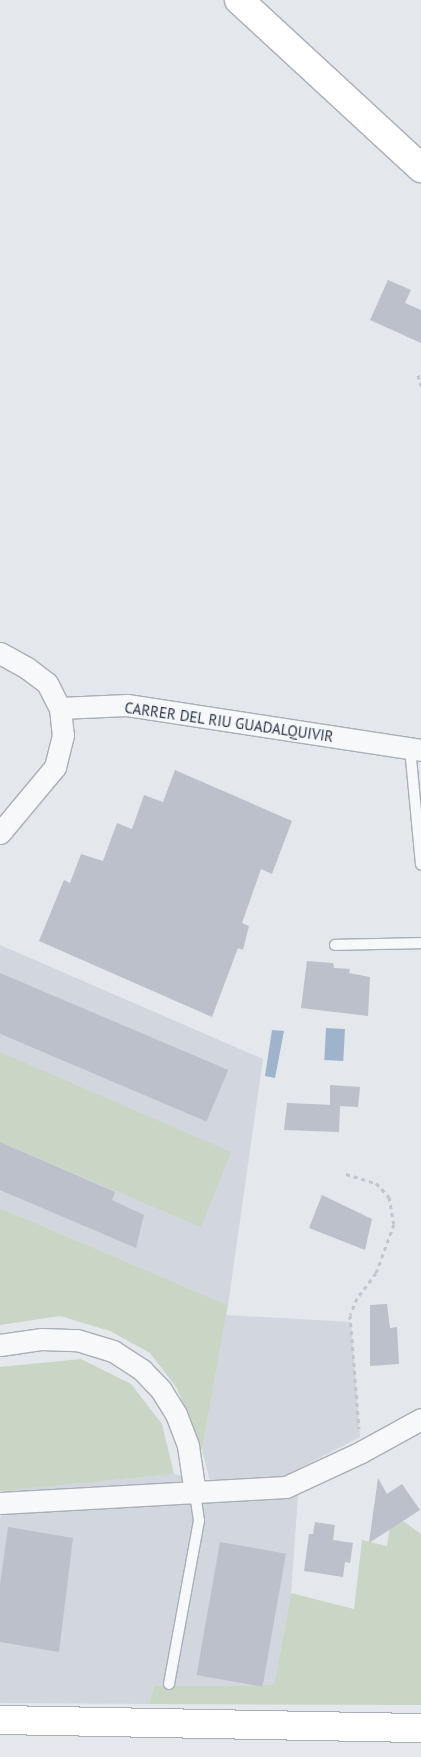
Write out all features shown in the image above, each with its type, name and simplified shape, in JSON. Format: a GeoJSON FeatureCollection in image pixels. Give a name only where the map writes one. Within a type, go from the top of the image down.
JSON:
{"type":"FeatureCollection","features":[{"type":"Feature","properties":{"kind":"main road"},"geometry":{"type":"LineString","coordinates":[[238,0],[421,168]]}},
{"type":"Feature","properties":{"kind":"main road"},"geometry":{"type":"LineString","coordinates":[[0,1720],[421,1728]]}},
{"type":"Feature","properties":{"kind":"street"},"geometry":{"type":"LineString","coordinates":[[0,652],[27,668],[47,683],[60,708],[63,735],[55,767],[0,833]]}},
{"type":"Feature","properties":{"kind":"street","name":"CARRER DEL RIU GUADALQUIVIR"},"geometry":{"type":"LineString","coordinates":[[60,708],[127,705],[415,749]]}},
{"type":"Feature","properties":{"kind":"street"},"geometry":{"type":"LineString","coordinates":[[0,1345],[41,1339],[77,1340],[112,1351],[142,1370],[161,1390],[176,1414],[188,1446],[195,1493]]}},
{"type":"Feature","properties":{"kind":"street"},"geometry":{"type":"LineString","coordinates":[[0,1503],[286,1487],[361,1452],[421,1418]]}},
{"type":"Feature","properties":{"kind":"lane"},"geometry":{"type":"LineString","coordinates":[[415,749],[421,864]]}},
{"type":"Feature","properties":{"kind":"lane"},"geometry":{"type":"LineString","coordinates":[[335,945],[421,943]]}},
{"type":"Feature","properties":{"kind":"lane"},"geometry":{"type":"LineString","coordinates":[[169,1684],[199,1521],[195,1493]]}},
{"type":"Feature","properties":{"kind":"path"},"geometry":{"type":"LineString","coordinates":[[418,375],[421,386]]}},
{"type":"Feature","properties":{"kind":"path"},"geometry":{"type":"LineString","coordinates":[[346,1174],[376,1183],[388,1197],[394,1224],[376,1273],[357,1298],[350,1315],[361,1452]]}},
{"type":"Feature","properties":{"kind":"shaded area"},"geometry":{"type":"Polygon","coordinates":[[[0,945],[263,1059],[228,1305],[0,1208],[0,945]]]}},
{"type":"Feature","properties":{"kind":"shaded area"},"geometry":{"type":"Polygon","coordinates":[[[226,1315],[351,1322],[360,1437],[300,1468],[291,1593],[274,1685],[154,1686],[149,1704],[0,1703],[0,1521],[4,1490],[174,1474],[210,1481],[202,1450],[226,1315]]]}},
{"type":"Feature","properties":{"kind":"green space"},"geometry":{"type":"Polygon","coordinates":[[[0,1052],[231,1152],[201,1227],[0,1142],[0,1052]]]}},
{"type":"Feature","properties":{"kind":"green space"},"geometry":{"type":"Polygon","coordinates":[[[0,1208],[228,1305],[202,1450],[177,1388],[150,1353],[110,1331],[60,1316],[0,1325],[0,1208]]]}},
{"type":"Feature","properties":{"kind":"green space"},"geometry":{"type":"Polygon","coordinates":[[[81,1359],[131,1384],[162,1424],[174,1474],[0,1491],[0,1367],[81,1359]]]}},
{"type":"Feature","properties":{"kind":"green space"},"geometry":{"type":"Polygon","coordinates":[[[392,1513],[421,1534],[421,1705],[149,1704],[154,1686],[274,1685],[291,1593],[354,1609],[362,1540],[387,1546],[392,1513]]]}},
{"type":"Feature","properties":{"kind":"water"},"geometry":{"type":"Polygon","coordinates":[[[326,1028],[345,1029],[343,1061],[324,1060],[326,1028]]]}},
{"type":"Feature","properties":{"kind":"water"},"geometry":{"type":"Polygon","coordinates":[[[272,1030],[284,1031],[275,1078],[265,1076],[272,1030]]]}},
{"type":"Feature","properties":{"kind":"building"},"geometry":{"type":"Polygon","coordinates":[[[388,280],[411,290],[405,303],[421,310],[421,343],[370,320],[388,280]]]}},
{"type":"Feature","properties":{"kind":"building"},"geometry":{"type":"Polygon","coordinates":[[[175,770],[292,821],[272,874],[261,869],[242,923],[249,926],[243,950],[238,948],[212,1017],[39,941],[64,880],[70,883],[81,854],[103,861],[117,823],[132,829],[144,795],[163,802],[175,770]]]}},
{"type":"Feature","properties":{"kind":"building"},"geometry":{"type":"Polygon","coordinates":[[[307,961],[333,963],[334,968],[350,969],[349,973],[370,977],[368,1016],[301,1008],[307,961]]]}},
{"type":"Feature","properties":{"kind":"building"},"geometry":{"type":"Polygon","coordinates":[[[0,973],[228,1070],[206,1121],[0,1034],[0,973]]]}},
{"type":"Feature","properties":{"kind":"building"},"geometry":{"type":"Polygon","coordinates":[[[330,1085],[360,1087],[358,1107],[340,1106],[339,1132],[284,1130],[287,1103],[330,1105],[330,1085]]]}},
{"type":"Feature","properties":{"kind":"building"},"geometry":{"type":"Polygon","coordinates":[[[0,1142],[115,1192],[112,1200],[144,1215],[136,1248],[0,1190],[0,1142]]]}},
{"type":"Feature","properties":{"kind":"building"},"geometry":{"type":"Polygon","coordinates":[[[322,1195],[372,1219],[365,1250],[309,1228],[322,1195]]]}},
{"type":"Feature","properties":{"kind":"building"},"geometry":{"type":"Polygon","coordinates":[[[387,1304],[390,1328],[397,1327],[399,1364],[370,1366],[370,1305],[387,1304]]]}},
{"type":"Feature","properties":{"kind":"building"},"geometry":{"type":"Polygon","coordinates":[[[378,1478],[387,1494],[402,1484],[420,1510],[369,1543],[378,1478]]]}},
{"type":"Feature","properties":{"kind":"building"},"geometry":{"type":"Polygon","coordinates":[[[315,1522],[335,1525],[333,1540],[353,1543],[350,1563],[345,1562],[343,1577],[304,1571],[309,1534],[313,1534],[315,1522]]]}},
{"type":"Feature","properties":{"kind":"building"},"geometry":{"type":"Polygon","coordinates":[[[8,1527],[73,1538],[59,1652],[0,1642],[0,1585],[8,1527]]]}},
{"type":"Feature","properties":{"kind":"building"},"geometry":{"type":"Polygon","coordinates":[[[220,1542],[286,1554],[263,1687],[197,1675],[220,1542]]]}}]}
